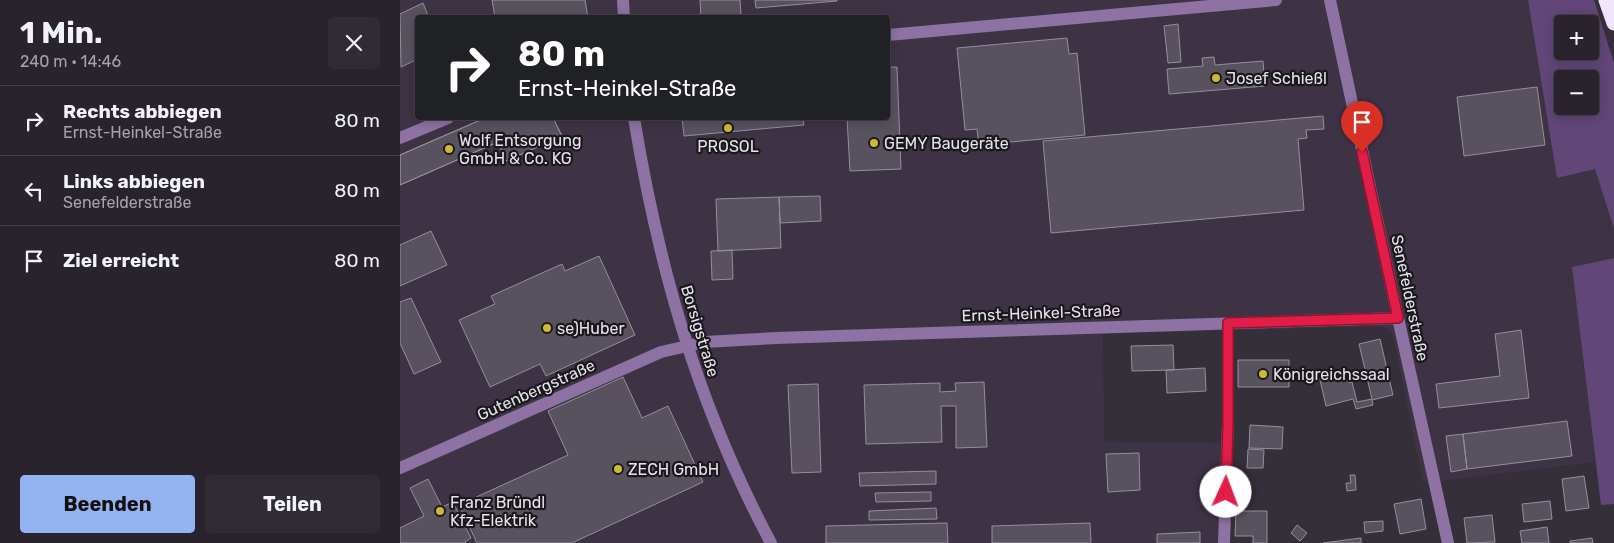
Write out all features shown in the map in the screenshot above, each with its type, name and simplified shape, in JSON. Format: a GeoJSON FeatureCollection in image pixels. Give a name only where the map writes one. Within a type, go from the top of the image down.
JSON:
{"type":"FeatureCollection","features":[{"type":"Feature","properties":{"kind":"highway"},"geometry":{"type":"LineString","coordinates":[[1606,0],[1614,23]]}},
{"type":"Feature","properties":{"kind":"street"},"geometry":{"type":"LineString","coordinates":[[623,0],[624,15]]}},
{"type":"Feature","properties":{"kind":"street"},"geometry":{"type":"LineString","coordinates":[[890,35],[1276,0]]}},
{"type":"Feature","properties":{"kind":"street","name":"Senefelderstraße"},"geometry":{"type":"LineString","coordinates":[[1330,0],[1448,543]]}},
{"type":"Feature","properties":{"kind":"street"},"geometry":{"type":"LineString","coordinates":[[400,138],[443,120]]}},
{"type":"Feature","properties":{"kind":"street","name":"Borsigstraße"},"geometry":{"type":"LineString","coordinates":[[634,120],[658,242],[687,346],[702,391],[721,438],[742,486],[771,543]]}},
{"type":"Feature","properties":{"kind":"street","name":"Ernst-Heinkel-Straße"},"geometry":{"type":"LineString","coordinates":[[687,346],[705,342],[776,338],[1398,318]]}},
{"type":"Feature","properties":{"kind":"street"},"geometry":{"type":"LineString","coordinates":[[1224,543],[1228,423],[1228,323]]}},
{"type":"Feature","properties":{"kind":"street","name":"Gutenbergstraße"},"geometry":{"type":"LineString","coordinates":[[400,468],[661,352],[687,346]]}},
{"type":"Feature","properties":{"kind":"shaded area"},"geometry":{"type":"Polygon","coordinates":[[[400,0],[1528,0],[1557,178],[1595,169],[1614,229],[1614,258],[1572,267],[1595,462],[1423,483],[1393,335],[1387,329],[1380,326],[1103,334],[1104,442],[1222,443],[1218,543],[400,543],[400,0]]]}},
{"type":"Feature","properties":{"kind":"shaded area"},"geometry":{"type":"Polygon","coordinates":[[[1528,0],[1594,0],[1599,15],[1554,15],[1554,60],[1599,60],[1599,16],[1614,63],[1614,229],[1595,169],[1557,178],[1528,0]]]}},
{"type":"Feature","properties":{"kind":"shaded area"},"geometry":{"type":"Polygon","coordinates":[[[1614,258],[1614,504],[1601,505],[1572,267],[1614,258]]]}},
{"type":"Feature","properties":{"kind":"building"},"geometry":{"type":"Polygon","coordinates":[[[492,0],[585,0],[588,15],[494,15],[492,0]]]}},
{"type":"Feature","properties":{"kind":"building"},"geometry":{"type":"Polygon","coordinates":[[[700,0],[740,0],[741,15],[701,15],[700,0]]]}},
{"type":"Feature","properties":{"kind":"building"},"geometry":{"type":"Polygon","coordinates":[[[755,0],[837,0],[837,1],[756,8],[755,0]]]}},
{"type":"Feature","properties":{"kind":"building"},"geometry":{"type":"Polygon","coordinates":[[[423,3],[428,15],[415,15],[415,60],[401,67],[400,14],[423,3]]]}},
{"type":"Feature","properties":{"kind":"building"},"geometry":{"type":"Polygon","coordinates":[[[1178,24],[1181,62],[1168,63],[1164,26],[1178,24]]]}},
{"type":"Feature","properties":{"kind":"building"},"geometry":{"type":"Polygon","coordinates":[[[1067,38],[1069,54],[1077,53],[1085,135],[979,145],[977,129],[965,130],[957,48],[1067,38]]]}},
{"type":"Feature","properties":{"kind":"building","name":"Josef Schießl"},"geometry":{"type":"Polygon","coordinates":[[[1214,57],[1215,65],[1263,61],[1265,86],[1169,94],[1167,69],[1203,66],[1202,58],[1214,57]]]}},
{"type":"Feature","properties":{"kind":"building","name":"GEMY Baugeräte"},"geometry":{"type":"Polygon","coordinates":[[[890,67],[897,67],[901,169],[850,171],[847,120],[890,120],[890,67]]]}},
{"type":"Feature","properties":{"kind":"building"},"geometry":{"type":"Polygon","coordinates":[[[1537,87],[1545,145],[1464,156],[1457,97],[1537,87]]]}},
{"type":"Feature","properties":{"kind":"building"},"geometry":{"type":"Polygon","coordinates":[[[1323,116],[1324,129],[1306,130],[1307,138],[1298,139],[1304,210],[1051,233],[1043,141],[1323,116]]]}},
{"type":"Feature","properties":{"kind":"building","name":"Wolf Entsorgung GmbH & Co. KG"},"geometry":{"type":"Polygon","coordinates":[[[480,120],[554,120],[562,136],[506,161],[498,142],[400,185],[400,155],[480,120]]]}},
{"type":"Feature","properties":{"kind":"building","name":"Wolf Entsorgung GmbH & Co. KG"},"geometry":{"type":"Polygon","coordinates":[[[480,120],[554,120],[562,136],[506,161],[498,142],[400,185],[400,155],[480,120]]]}},
{"type":"Feature","properties":{"kind":"building","name":"PROSOL"},"geometry":{"type":"Polygon","coordinates":[[[682,120],[803,120],[804,125],[684,136],[682,120]]]}},
{"type":"Feature","properties":{"kind":"building"},"geometry":{"type":"Polygon","coordinates":[[[820,196],[821,221],[780,223],[779,197],[820,196]]]}},
{"type":"Feature","properties":{"kind":"building"},"geometry":{"type":"Polygon","coordinates":[[[779,197],[781,248],[718,251],[716,199],[779,197]]]}},
{"type":"Feature","properties":{"kind":"building"},"geometry":{"type":"Polygon","coordinates":[[[431,231],[447,265],[400,286],[400,245],[431,231]]]}},
{"type":"Feature","properties":{"kind":"building"},"geometry":{"type":"Polygon","coordinates":[[[732,250],[733,279],[712,280],[711,251],[732,250]]]}},
{"type":"Feature","properties":{"kind":"building","name":"se)Huber"},"geometry":{"type":"Polygon","coordinates":[[[599,256],[635,335],[546,376],[540,364],[490,387],[459,320],[495,304],[491,296],[562,264],[565,271],[599,256]]]}},
{"type":"Feature","properties":{"kind":"building"},"geometry":{"type":"Polygon","coordinates":[[[411,298],[441,362],[414,374],[400,343],[400,302],[411,298]]]}},
{"type":"Feature","properties":{"kind":"building"},"geometry":{"type":"Polygon","coordinates":[[[1521,330],[1529,398],[1439,408],[1436,384],[1500,376],[1495,334],[1521,330]]]}},
{"type":"Feature","properties":{"kind":"building"},"geometry":{"type":"Polygon","coordinates":[[[1380,339],[1393,395],[1372,400],[1373,405],[1356,409],[1353,399],[1326,406],[1319,376],[1345,369],[1349,383],[1352,382],[1357,402],[1372,399],[1359,344],[1380,339]]]}},
{"type":"Feature","properties":{"kind":"building"},"geometry":{"type":"Polygon","coordinates":[[[1173,345],[1174,370],[1132,371],[1131,346],[1173,345]]]}},
{"type":"Feature","properties":{"kind":"building","name":"Königreichssaal"},"geometry":{"type":"Polygon","coordinates":[[[1238,360],[1289,360],[1289,387],[1238,387],[1238,360]]]}},
{"type":"Feature","properties":{"kind":"building"},"geometry":{"type":"Polygon","coordinates":[[[1205,368],[1206,391],[1167,393],[1166,370],[1205,368]]]}},
{"type":"Feature","properties":{"kind":"building","name":"ZECH GmbH"},"geometry":{"type":"Polygon","coordinates":[[[623,377],[642,418],[668,406],[703,482],[572,543],[477,543],[459,505],[568,455],[548,411],[623,377]]]}},
{"type":"Feature","properties":{"kind":"building"},"geometry":{"type":"Polygon","coordinates":[[[984,382],[987,447],[956,448],[956,406],[941,406],[942,442],[866,444],[864,385],[940,383],[940,392],[956,391],[955,383],[984,382]]]}},
{"type":"Feature","properties":{"kind":"building"},"geometry":{"type":"Polygon","coordinates":[[[818,384],[821,472],[792,473],[788,385],[818,384]]]}},
{"type":"Feature","properties":{"kind":"building"},"geometry":{"type":"Polygon","coordinates":[[[1567,421],[1572,456],[1467,469],[1463,434],[1567,421]]]}},
{"type":"Feature","properties":{"kind":"building"},"geometry":{"type":"Polygon","coordinates":[[[1250,425],[1283,427],[1282,449],[1249,448],[1250,425]]]}},
{"type":"Feature","properties":{"kind":"building"},"geometry":{"type":"Polygon","coordinates":[[[1463,434],[1467,469],[1451,472],[1446,436],[1463,434]]]}},
{"type":"Feature","properties":{"kind":"building"},"geometry":{"type":"Polygon","coordinates":[[[1248,449],[1264,450],[1263,468],[1247,468],[1248,449]]]}},
{"type":"Feature","properties":{"kind":"building"},"geometry":{"type":"Polygon","coordinates":[[[1139,453],[1140,490],[1108,492],[1106,454],[1139,453]]]}},
{"type":"Feature","properties":{"kind":"building"},"geometry":{"type":"Polygon","coordinates":[[[936,471],[936,484],[860,486],[859,473],[936,471]]]}},
{"type":"Feature","properties":{"kind":"building"},"geometry":{"type":"Polygon","coordinates":[[[1350,475],[1355,475],[1356,490],[1347,491],[1346,483],[1351,483],[1350,475]]]}},
{"type":"Feature","properties":{"kind":"building"},"geometry":{"type":"Polygon","coordinates":[[[1584,476],[1589,508],[1566,511],[1562,479],[1584,476]]]}},
{"type":"Feature","properties":{"kind":"building","name":"Franz Bründl Kfz-Elektrik"},"geometry":{"type":"Polygon","coordinates":[[[428,479],[442,507],[453,502],[471,538],[466,543],[400,543],[400,528],[424,516],[410,488],[428,479]]]}},
{"type":"Feature","properties":{"kind":"building"},"geometry":{"type":"Polygon","coordinates":[[[931,492],[931,501],[876,502],[875,493],[931,492]]]}},
{"type":"Feature","properties":{"kind":"building"},"geometry":{"type":"Polygon","coordinates":[[[1421,499],[1426,529],[1400,534],[1394,504],[1421,499]]]}},
{"type":"Feature","properties":{"kind":"building"},"geometry":{"type":"Polygon","coordinates":[[[1550,501],[1552,519],[1524,522],[1522,504],[1550,501]]]}},
{"type":"Feature","properties":{"kind":"building"},"geometry":{"type":"Polygon","coordinates":[[[936,508],[937,519],[869,520],[869,511],[936,508]]]}},
{"type":"Feature","properties":{"kind":"building"},"geometry":{"type":"Polygon","coordinates":[[[1236,511],[1267,511],[1267,543],[1253,543],[1253,536],[1235,536],[1236,511]]]}},
{"type":"Feature","properties":{"kind":"building"},"geometry":{"type":"Polygon","coordinates":[[[1492,515],[1495,542],[1467,543],[1464,518],[1492,515]]]}},
{"type":"Feature","properties":{"kind":"building"},"geometry":{"type":"Polygon","coordinates":[[[1383,521],[1383,531],[1365,533],[1364,522],[1383,521]]]}},
{"type":"Feature","properties":{"kind":"building"},"geometry":{"type":"Polygon","coordinates":[[[947,523],[948,543],[826,543],[826,526],[947,523]]]}},
{"type":"Feature","properties":{"kind":"building"},"geometry":{"type":"Polygon","coordinates":[[[1090,523],[1091,543],[992,543],[992,526],[1090,523]]]}},
{"type":"Feature","properties":{"kind":"building"},"geometry":{"type":"Polygon","coordinates":[[[1297,525],[1307,533],[1300,541],[1291,533],[1297,525]]]}},
{"type":"Feature","properties":{"kind":"building"},"geometry":{"type":"Polygon","coordinates":[[[1547,527],[1549,543],[1522,543],[1520,531],[1547,527]]]}},
{"type":"Feature","properties":{"kind":"building"},"geometry":{"type":"Polygon","coordinates":[[[1200,532],[1200,543],[1157,543],[1157,534],[1200,532]]]}},
{"type":"Feature","properties":{"kind":"building"},"geometry":{"type":"Polygon","coordinates":[[[1361,538],[1361,543],[1323,543],[1361,538]]]}},
{"type":"Feature","properties":{"kind":"building"},"geometry":{"type":"Polygon","coordinates":[[[1592,538],[1593,543],[1570,543],[1570,541],[1592,538]]]}},
{"type":"Feature","properties":{"kind":"place","name":"Josef Schießl"},"geometry":{"type":"Point","coordinates":[1216,78]}},
{"type":"Feature","properties":{"kind":"place","name":"PROSOL"},"geometry":{"type":"Point","coordinates":[728,128]}},
{"type":"Feature","properties":{"kind":"place","name":"GEMY Baugeräte"},"geometry":{"type":"Point","coordinates":[874,143]}},
{"type":"Feature","properties":{"kind":"place","name":"Wolf Entsorgung GmbH & Co. KG"},"geometry":{"type":"Point","coordinates":[449,149]}},
{"type":"Feature","properties":{"kind":"place","name":"se)Huber"},"geometry":{"type":"Point","coordinates":[547,328]}},
{"type":"Feature","properties":{"kind":"place","name":"Königreichssaal"},"geometry":{"type":"Point","coordinates":[1263,374]}},
{"type":"Feature","properties":{"kind":"place","name":"ZECH GmbH"},"geometry":{"type":"Point","coordinates":[618,469]}},
{"type":"Feature","properties":{"kind":"place","name":"Franz Bründl Kfz-Elektrik"},"geometry":{"type":"Point","coordinates":[440,511]}},
{"type":"Feature","properties":{"kind":"route"},"geometry":{"type":"LineString","coordinates":[[1226,492],[1228,323],[1398,318],[1362,152]]}}]}
